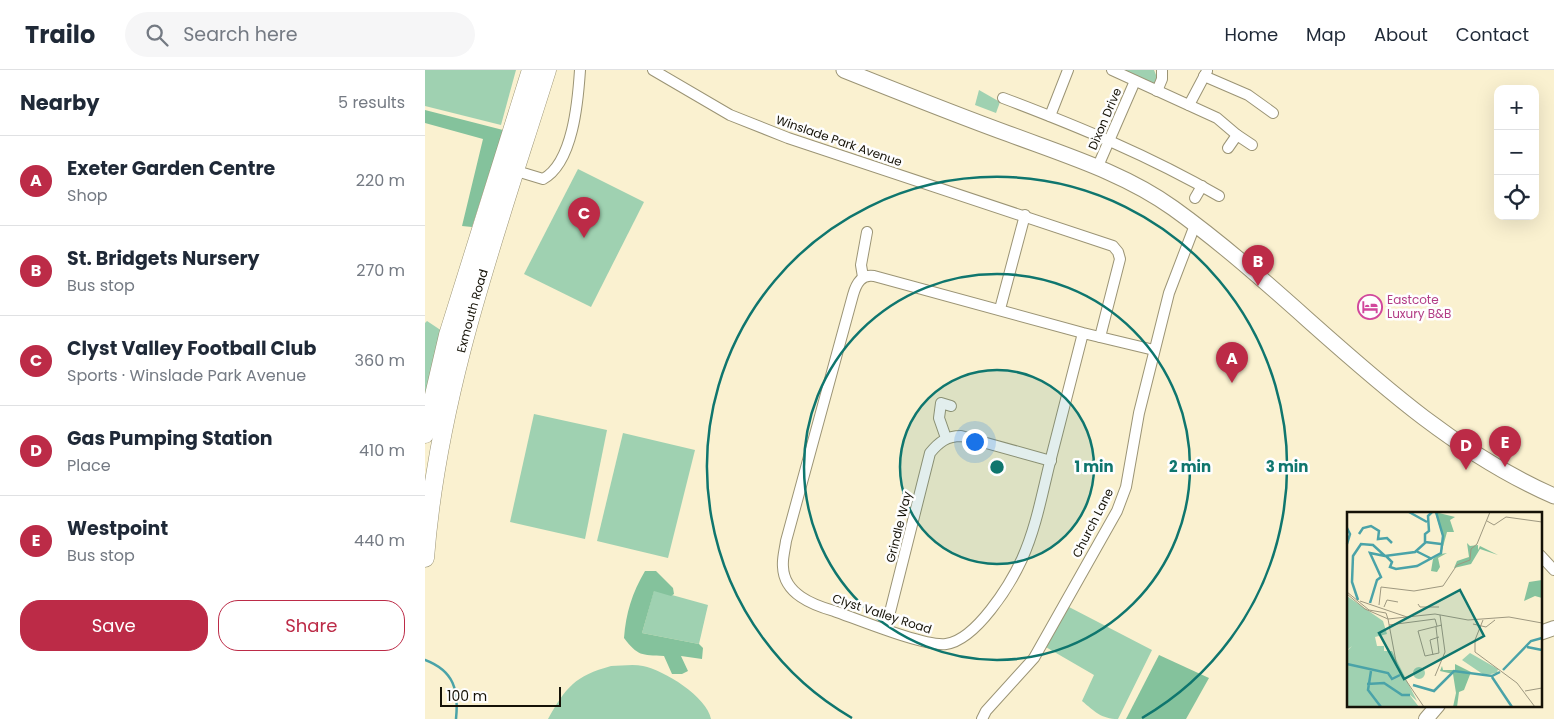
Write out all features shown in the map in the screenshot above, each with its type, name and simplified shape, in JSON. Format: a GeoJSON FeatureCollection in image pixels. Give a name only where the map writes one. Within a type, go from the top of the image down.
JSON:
{"type":"FeatureCollection","features":[{"type":"Feature","properties":{"kind":"highway","name":"Exmouth Road"},"geometry":{"type":"LineString","coordinates":[[425,558],[441,438],[457,368],[509,169],[531,70]]}},
{"type":"Feature","properties":{"kind":"highway","name":"Exmouth Road"},"geometry":{"type":"LineString","coordinates":[[425,434],[448,334],[547,70]]}},
{"type":"Feature","properties":{"kind":"main road"},"geometry":{"type":"LineString","coordinates":[[845,70],[925,103],[1098,166],[1143,190],[1223,246],[1371,376],[1438,430],[1495,466],[1554,496]]}},
{"type":"Feature","properties":{"kind":"street"},"geometry":{"type":"LineString","coordinates":[[509,169],[543,179],[550,176],[556,168],[565,150],[573,126],[581,70]]}},
{"type":"Feature","properties":{"kind":"street","name":"Winslade Park Avenue"},"geometry":{"type":"LineString","coordinates":[[653,70],[702,100],[747,122],[813,147],[1025,215],[1113,246],[1118,252],[1120,259],[1100,337]]}},
{"type":"Feature","properties":{"kind":"street"},"geometry":{"type":"LineString","coordinates":[[1050,116],[1068,70]]}},
{"type":"Feature","properties":{"kind":"street"},"geometry":{"type":"LineString","coordinates":[[1112,70],[1217,118],[1252,145]]}},
{"type":"Feature","properties":{"kind":"street"},"geometry":{"type":"LineString","coordinates":[[1157,91],[1162,79],[1162,70]]}},
{"type":"Feature","properties":{"kind":"street"},"geometry":{"type":"LineString","coordinates":[[1189,105],[1206,73],[1248,95],[1273,113]]}},
{"type":"Feature","properties":{"kind":"street","name":"Dixon Drive"},"geometry":{"type":"LineString","coordinates":[[1098,166],[1135,81]]}},
{"type":"Feature","properties":{"kind":"street"},"geometry":{"type":"LineString","coordinates":[[1003,98],[1079,127],[1165,165],[1219,196]]}},
{"type":"Feature","properties":{"kind":"street"},"geometry":{"type":"LineString","coordinates":[[1228,148],[1237,135]]}},
{"type":"Feature","properties":{"kind":"street"},"geometry":{"type":"LineString","coordinates":[[1195,198],[1202,186]]}},
{"type":"Feature","properties":{"kind":"street"},"geometry":{"type":"LineString","coordinates":[[1000,309],[1025,215]]}},
{"type":"Feature","properties":{"kind":"street","name":"Church Lane"},"geometry":{"type":"LineString","coordinates":[[982,719],[985,710],[1034,658],[1117,511],[1126,487],[1139,414],[1169,293],[1195,225]]}},
{"type":"Feature","properties":{"kind":"street","name":"Clyst Valley Road"},"geometry":{"type":"LineString","coordinates":[[867,232],[861,265],[863,277],[859,280],[853,295],[786,541],[782,567],[792,588],[810,604],[922,641],[947,644],[967,635],[974,629],[1013,576],[1022,559],[1040,503],[1083,333]]}},
{"type":"Feature","properties":{"kind":"street"},"geometry":{"type":"LineString","coordinates":[[863,277],[874,276],[1083,333],[1155,350]]}},
{"type":"Feature","properties":{"kind":"street"},"geometry":{"type":"LineString","coordinates":[[943,403],[939,418],[946,438],[961,436],[1051,460]]}},
{"type":"Feature","properties":{"kind":"street","name":"Grindle Way"},"geometry":{"type":"LineString","coordinates":[[886,628],[930,453],[946,438]]}},
{"type":"Feature","properties":{"kind":"street"},"geometry":{"type":"LineString","coordinates":[[1541,556],[1554,570]]}},
{"type":"Feature","properties":{"kind":"street"},"geometry":{"type":"LineString","coordinates":[[1541,633],[1554,628]]}},
{"type":"Feature","properties":{"kind":"street"},"geometry":{"type":"LineString","coordinates":[[1426,719],[1437,706]]}},
{"type":"Feature","properties":{"kind":"green space"},"geometry":{"type":"Polygon","coordinates":[[[425,70],[516,70],[501,125],[425,106],[425,70]]]}},
{"type":"Feature","properties":{"kind":"green space"},"geometry":{"type":"Polygon","coordinates":[[[1123,70],[1154,70],[1158,80],[1154,84],[1123,70]]]}},
{"type":"Feature","properties":{"kind":"green space"},"geometry":{"type":"Polygon","coordinates":[[[979,90],[1000,102],[996,113],[975,105],[979,90]]]}},
{"type":"Feature","properties":{"kind":"green space"},"geometry":{"type":"Polygon","coordinates":[[[425,110],[503,130],[472,227],[462,226],[483,139],[425,123],[425,110]]]}},
{"type":"Feature","properties":{"kind":"green space"},"geometry":{"type":"Polygon","coordinates":[[[578,169],[644,202],[591,307],[524,274],[578,169]]]}},
{"type":"Feature","properties":{"kind":"green space"},"geometry":{"type":"Polygon","coordinates":[[[427,321],[445,333],[425,403],[425,323],[427,321]]]}},
{"type":"Feature","properties":{"kind":"green space"},"geometry":{"type":"Polygon","coordinates":[[[534,414],[607,430],[585,539],[510,522],[534,414]]]}},
{"type":"Feature","properties":{"kind":"green space"},"geometry":{"type":"Polygon","coordinates":[[[623,433],[695,450],[668,558],[597,541],[623,433]]]}},
{"type":"Feature","properties":{"kind":"green space"},"geometry":{"type":"Polygon","coordinates":[[[645,571],[656,571],[673,588],[674,594],[671,596],[654,591],[642,633],[699,644],[703,648],[702,659],[681,656],[688,671],[682,674],[672,674],[664,656],[641,653],[633,648],[624,638],[630,603],[645,571]]]}},
{"type":"Feature","properties":{"kind":"green space"},"geometry":{"type":"Polygon","coordinates":[[[654,590],[708,605],[699,644],[642,633],[654,590]]]}},
{"type":"Feature","properties":{"kind":"green space"},"geometry":{"type":"Polygon","coordinates":[[[1069,607],[1152,650],[1118,719],[1102,716],[1082,701],[1094,675],[1044,646],[1069,607]]]}},
{"type":"Feature","properties":{"kind":"green space"},"geometry":{"type":"Polygon","coordinates":[[[1159,655],[1209,678],[1186,719],[1126,719],[1159,655]]]}},
{"type":"Feature","properties":{"kind":"green space"},"geometry":{"type":"Polygon","coordinates":[[[639,665],[662,673],[683,686],[702,702],[711,719],[548,719],[560,699],[573,684],[589,674],[611,666],[639,665]]]}},
{"type":"Feature","properties":{"kind":"waterway"},"geometry":{"type":"LineString","coordinates":[[425,660],[442,670],[453,683],[457,699],[456,719]]}},
{"type":"Feature","properties":{"kind":"place","name":"Clyst Valley Football Club"},"geometry":{"type":"Point","coordinates":[584,238]}},
{"type":"Feature","properties":{"kind":"place","name":"St. Bridgets Nursery"},"geometry":{"type":"Point","coordinates":[1258,286]}},
{"type":"Feature","properties":{"kind":"place","name":"Eastcote Luxury B&B"},"geometry":{"type":"Point","coordinates":[1370,307]}},
{"type":"Feature","properties":{"kind":"place","name":"Exeter Garden Centre"},"geometry":{"type":"Point","coordinates":[1232,383]}},
{"type":"Feature","properties":{"kind":"place","name":"Westpoint"},"geometry":{"type":"Point","coordinates":[1505,467]}},
{"type":"Feature","properties":{"kind":"place","name":"Gas Pumping Station"},"geometry":{"type":"Point","coordinates":[1466,470]}}]}
